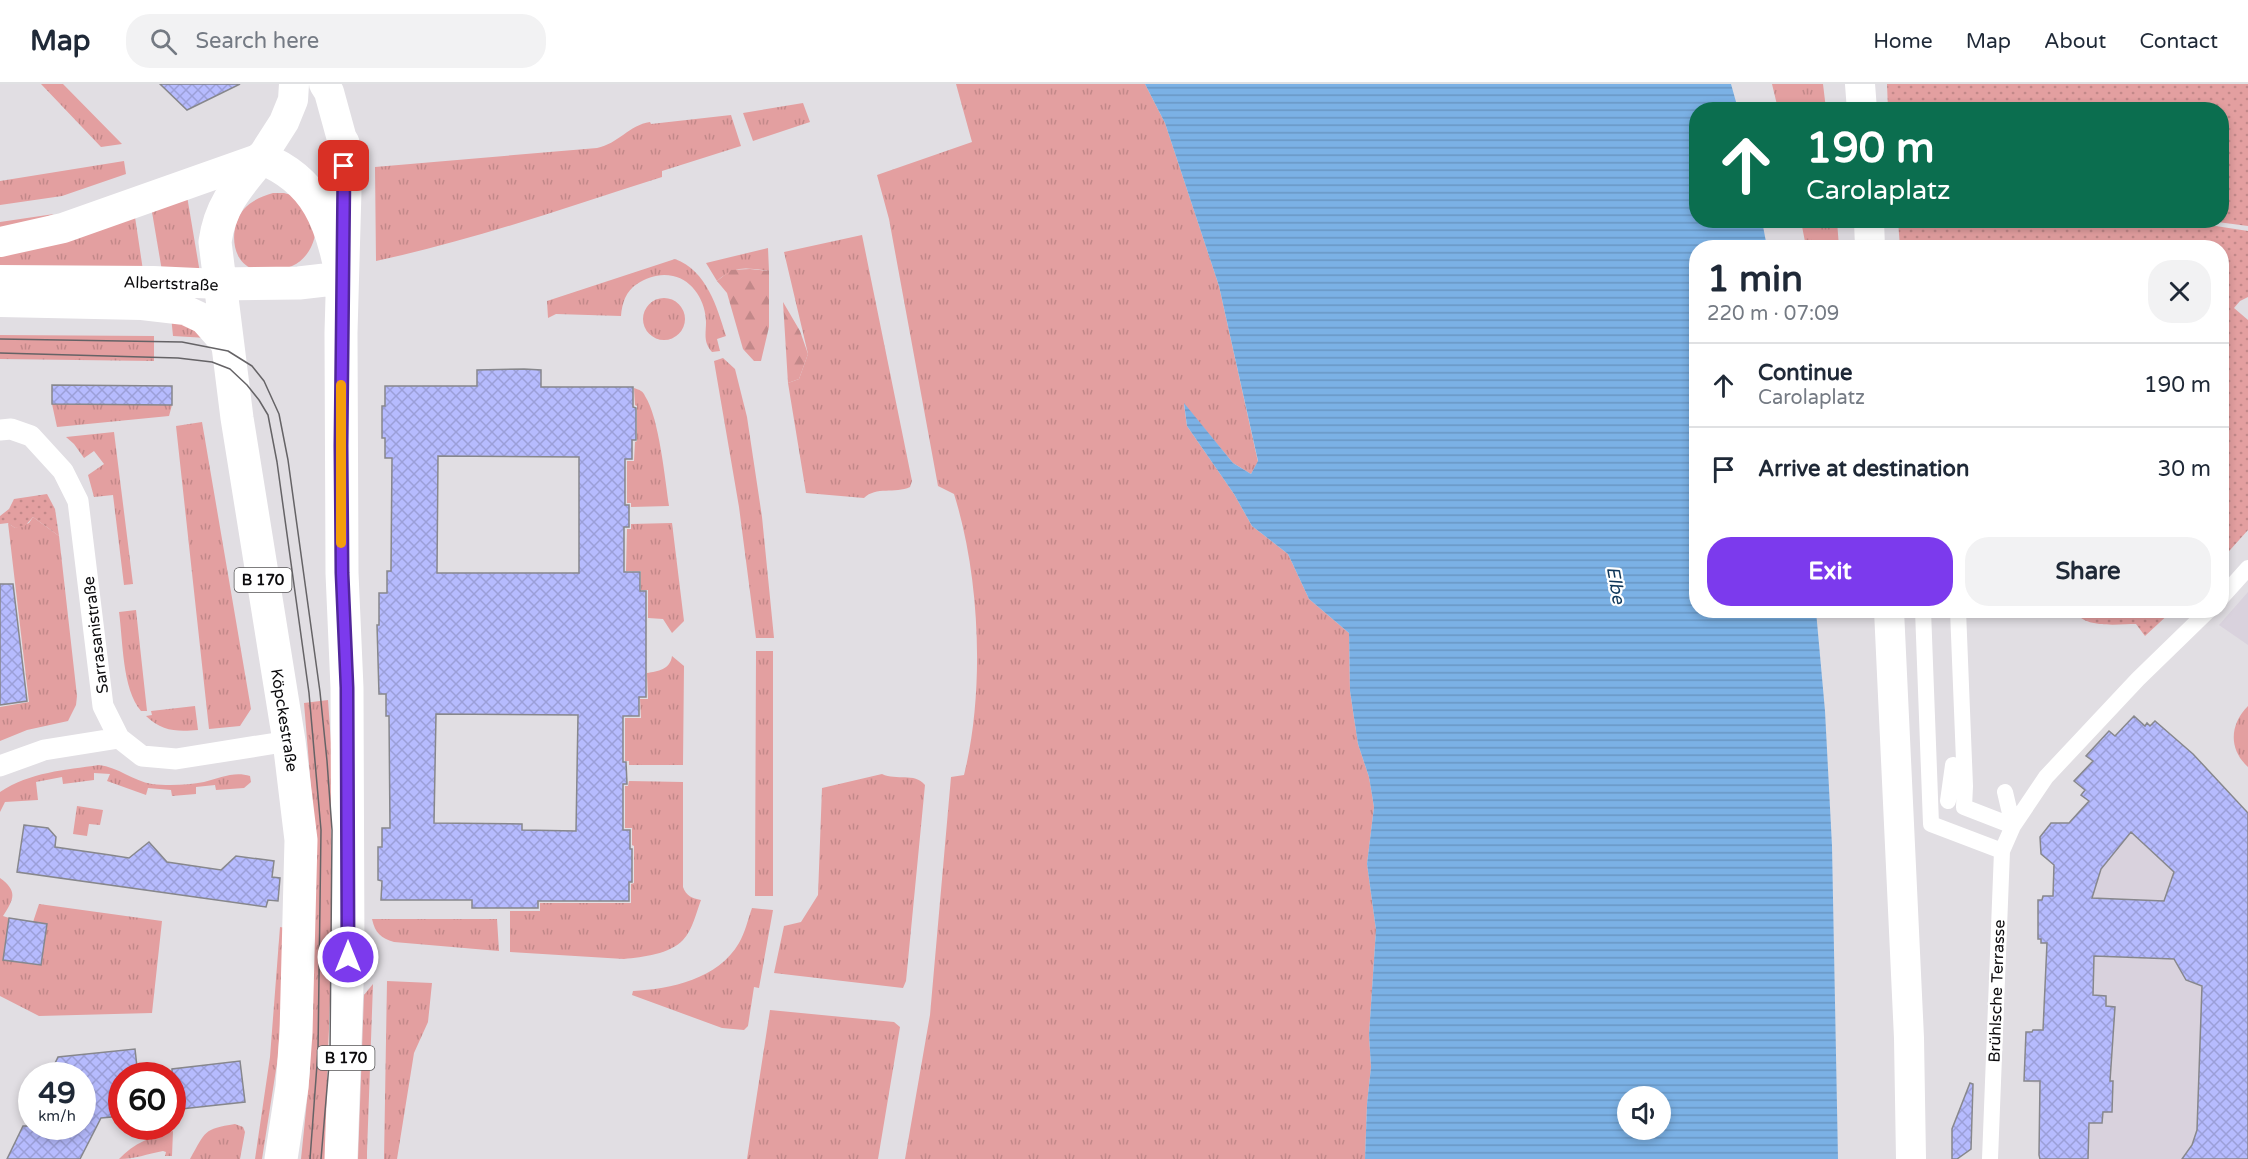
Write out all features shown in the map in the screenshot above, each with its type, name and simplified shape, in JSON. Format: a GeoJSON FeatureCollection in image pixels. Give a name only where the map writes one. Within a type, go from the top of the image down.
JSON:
{"type":"FeatureCollection","features":[{"type":"Feature","properties":{"kind":"main road"},"geometry":{"type":"LineString","coordinates":[[0,242],[63,228],[261,158],[284,122],[292,100],[294,84]]}},
{"type":"Feature","properties":{"kind":"main road"},"geometry":{"type":"LineString","coordinates":[[324,84],[329,92],[343,143],[345,190],[342,278]]}},
{"type":"Feature","properties":{"kind":"main road"},"geometry":{"type":"LineString","coordinates":[[1860,84],[1861,102]]}},
{"type":"Feature","properties":{"kind":"main road"},"geometry":{"type":"LineString","coordinates":[[261,158],[280,166],[320,205],[336,245],[342,278]]}},
{"type":"Feature","properties":{"kind":"main road","name":"B 170"},"geometry":{"type":"LineString","coordinates":[[219,284],[215,255],[217,224],[234,191],[261,158]]}},
{"type":"Feature","properties":{"kind":"main road","name":"B 170"},"geometry":{"type":"LineString","coordinates":[[341,1159],[348,957],[347,688],[342,562],[342,278]]}},
{"type":"Feature","properties":{"kind":"main road","name":"Albertstraße"},"geometry":{"type":"LineString","coordinates":[[0,280],[219,284],[299,283],[342,278]]}},
{"type":"Feature","properties":{"kind":"main road","name":"Köpckestraße"},"geometry":{"type":"LineString","coordinates":[[219,284],[238,424],[289,741],[301,840],[296,1033],[281,1159]]}},
{"type":"Feature","properties":{"kind":"main road","name":"Albertstraße"},"geometry":{"type":"LineString","coordinates":[[0,302],[142,305],[184,310],[204,319],[227,345]]}},
{"type":"Feature","properties":{"kind":"main road"},"geometry":{"type":"LineString","coordinates":[[1889,618],[1909,1038],[1911,1159]]}},
{"type":"Feature","properties":{"kind":"street","name":"Sarrasanistraße"},"geometry":{"type":"LineString","coordinates":[[0,430],[11,429],[31,436],[42,446],[63,471],[78,501],[103,706],[119,738],[142,756],[176,759],[289,741]]}},
{"type":"Feature","properties":{"kind":"street"},"geometry":{"type":"LineString","coordinates":[[2229,589],[2248,568]]}},
{"type":"Feature","properties":{"kind":"street"},"geometry":{"type":"LineString","coordinates":[[1923,618],[1931,824],[2002,851]]}},
{"type":"Feature","properties":{"kind":"street"},"geometry":{"type":"LineString","coordinates":[[1956,804],[1965,786],[1958,618]]}},
{"type":"Feature","properties":{"kind":"street","name":"Brühlsche Terrasse"},"geometry":{"type":"LineString","coordinates":[[1989,1159],[2002,851],[2013,826],[2046,777],[2138,679],[2202,618]]}},
{"type":"Feature","properties":{"kind":"street"},"geometry":{"type":"LineString","coordinates":[[0,766],[44,750],[119,738]]}},
{"type":"Feature","properties":{"kind":"street"},"geometry":{"type":"LineString","coordinates":[[1953,765],[1956,804]]}},
{"type":"Feature","properties":{"kind":"street"},"geometry":{"type":"LineString","coordinates":[[2005,792],[2013,826]]}},
{"type":"Feature","properties":{"kind":"street"},"geometry":{"type":"LineString","coordinates":[[1931,796],[2013,826]]}},
{"type":"Feature","properties":{"kind":"shaded area"},"geometry":{"type":"Polygon","coordinates":[[[2248,592],[2248,645],[2219,625],[2225,618],[2229,618],[2229,614],[2248,592]]]}},
{"type":"Feature","properties":{"kind":"shaded area"},"geometry":{"type":"Polygon","coordinates":[[[2048,826],[2129,834],[2131,832],[2174,872],[2248,1159],[2040,1159],[2041,1084],[2024,1081],[2031,1045],[2025,1045],[2026,1032],[2044,1028],[2048,945],[2041,943],[2037,932],[2040,932],[2038,900],[2041,900],[2043,896],[2053,896],[2054,862],[2048,860],[2040,843],[2042,843],[2048,826]]]}},
{"type":"Feature","properties":{"kind":"green space"},"geometry":{"type":"Polygon","coordinates":[[[41,84],[63,84],[122,144],[101,147],[41,84]]]}},
{"type":"Feature","properties":{"kind":"green space"},"geometry":{"type":"Polygon","coordinates":[[[956,84],[1145,84],[1165,123],[1219,286],[1258,462],[1251,474],[1233,463],[1184,404],[1187,426],[1234,494],[1252,526],[1288,554],[1309,599],[1349,633],[1350,691],[1358,744],[1369,777],[1374,807],[1367,864],[1376,930],[1369,1035],[1371,1067],[1365,1159],[905,1159],[930,1015],[951,777],[964,775],[971,742],[977,671],[977,634],[963,526],[954,494],[938,486],[889,219],[877,175],[972,142],[956,84]]]}},
{"type":"Feature","properties":{"kind":"green space"},"geometry":{"type":"Polygon","coordinates":[[[1772,84],[1823,84],[1825,102],[1776,102],[1772,84]]]}},
{"type":"Feature","properties":{"kind":"green space"},"geometry":{"type":"Polygon","coordinates":[[[1887,84],[2248,84],[2248,226],[2229,224],[2229,102],[1888,102],[1887,84]]]}},
{"type":"Feature","properties":{"kind":"green space"},"geometry":{"type":"Polygon","coordinates":[[[803,103],[810,122],[753,141],[743,113],[803,103]]]}},
{"type":"Feature","properties":{"kind":"green space"},"geometry":{"type":"Polygon","coordinates":[[[731,115],[741,146],[662,171],[662,177],[556,211],[413,253],[376,261],[375,167],[597,148],[650,122],[651,124],[731,115]]]}},
{"type":"Feature","properties":{"kind":"green space"},"geometry":{"type":"Polygon","coordinates":[[[124,161],[126,174],[62,196],[0,205],[0,181],[124,161]]]}},
{"type":"Feature","properties":{"kind":"green space"},"geometry":{"type":"Polygon","coordinates":[[[273,193],[295,196],[316,231],[314,241],[305,256],[293,265],[277,270],[255,270],[245,264],[236,250],[234,233],[236,224],[247,206],[273,193]]]}},
{"type":"Feature","properties":{"kind":"green space"},"geometry":{"type":"Polygon","coordinates":[[[187,196],[200,273],[163,277],[152,212],[187,196]]]}},
{"type":"Feature","properties":{"kind":"green space"},"geometry":{"type":"Polygon","coordinates":[[[54,214],[29,223],[0,228],[0,222],[54,214]]]}},
{"type":"Feature","properties":{"kind":"green space"},"geometry":{"type":"Polygon","coordinates":[[[135,217],[144,277],[0,271],[0,255],[135,217]]]}},
{"type":"Feature","properties":{"kind":"green space"},"geometry":{"type":"Polygon","coordinates":[[[1802,228],[1838,228],[1838,240],[1805,240],[1802,228]]]}},
{"type":"Feature","properties":{"kind":"green space"},"geometry":{"type":"Polygon","coordinates":[[[1899,228],[2229,228],[2248,231],[2248,297],[2234,308],[2248,320],[2248,530],[2229,551],[2229,240],[1899,240],[1899,228]]]}},
{"type":"Feature","properties":{"kind":"green space"},"geometry":{"type":"Polygon","coordinates":[[[862,235],[912,481],[910,487],[874,492],[864,498],[806,493],[788,383],[799,379],[808,354],[784,252],[862,235]]]}},
{"type":"Feature","properties":{"kind":"green space"},"geometry":{"type":"Polygon","coordinates":[[[768,248],[769,271],[735,270],[717,281],[706,263],[768,248]]]}},
{"type":"Feature","properties":{"kind":"green space"},"geometry":{"type":"Polygon","coordinates":[[[675,259],[695,272],[709,291],[726,336],[717,339],[720,351],[712,352],[707,345],[704,307],[697,293],[687,282],[673,276],[654,276],[633,287],[625,298],[621,316],[556,314],[548,318],[547,301],[675,259]]]}},
{"type":"Feature","properties":{"kind":"green space"},"geometry":{"type":"Polygon","coordinates":[[[731,270],[769,271],[769,327],[761,361],[754,361],[743,349],[727,293],[717,281],[731,270]]]}},
{"type":"Feature","properties":{"kind":"green space"},"geometry":{"type":"Polygon","coordinates":[[[664,298],[679,304],[685,319],[679,334],[664,340],[649,334],[643,319],[649,304],[664,298]]]}},
{"type":"Feature","properties":{"kind":"green space"},"geometry":{"type":"Polygon","coordinates":[[[783,302],[800,331],[808,354],[799,379],[788,383],[783,302]]]}},
{"type":"Feature","properties":{"kind":"green space"},"geometry":{"type":"Polygon","coordinates":[[[171,316],[207,338],[173,336],[171,316]]]}},
{"type":"Feature","properties":{"kind":"green space"},"geometry":{"type":"Polygon","coordinates":[[[0,335],[154,336],[154,361],[0,359],[0,335]]]}},
{"type":"Feature","properties":{"kind":"green space"},"geometry":{"type":"Polygon","coordinates":[[[723,358],[735,369],[747,417],[762,517],[774,638],[756,638],[739,507],[714,361],[723,358]]]}},
{"type":"Feature","properties":{"kind":"green space"},"geometry":{"type":"Polygon","coordinates":[[[634,388],[644,394],[654,418],[669,506],[631,507],[631,503],[627,503],[627,461],[634,461],[635,442],[637,441],[637,406],[635,405],[634,388]]]}},
{"type":"Feature","properties":{"kind":"green space"},"geometry":{"type":"Polygon","coordinates":[[[52,404],[172,405],[169,416],[57,427],[52,404]]]}},
{"type":"Feature","properties":{"kind":"green space"},"geometry":{"type":"Polygon","coordinates":[[[202,422],[251,709],[240,726],[209,729],[176,426],[202,422]]]}},
{"type":"Feature","properties":{"kind":"green space"},"geometry":{"type":"Polygon","coordinates":[[[114,432],[133,584],[124,585],[113,495],[94,497],[88,475],[104,464],[94,451],[84,458],[66,437],[114,432]]]}},
{"type":"Feature","properties":{"kind":"green space"},"geometry":{"type":"Polygon","coordinates":[[[47,494],[55,509],[59,536],[33,517],[24,527],[15,528],[8,523],[0,524],[0,516],[9,509],[14,499],[47,494]]]}},
{"type":"Feature","properties":{"kind":"green space"},"geometry":{"type":"Polygon","coordinates":[[[33,517],[59,536],[77,696],[76,705],[68,721],[27,730],[0,741],[0,707],[29,702],[8,523],[15,528],[29,523],[33,517]]]}},
{"type":"Feature","properties":{"kind":"green space"},"geometry":{"type":"Polygon","coordinates":[[[672,523],[684,621],[672,633],[663,619],[648,618],[648,590],[641,590],[641,571],[626,571],[627,529],[631,529],[631,524],[672,523]]]}},
{"type":"Feature","properties":{"kind":"green space"},"geometry":{"type":"Polygon","coordinates":[[[136,610],[147,711],[141,711],[130,690],[123,650],[119,612],[136,610]]]}},
{"type":"Feature","properties":{"kind":"green space"},"geometry":{"type":"Polygon","coordinates":[[[2081,618],[2164,618],[2145,636],[2136,624],[2111,625],[2081,618]]]}},
{"type":"Feature","properties":{"kind":"green space"},"geometry":{"type":"Polygon","coordinates":[[[756,651],[773,651],[773,896],[755,896],[756,651]]]}},
{"type":"Feature","properties":{"kind":"green space"},"geometry":{"type":"Polygon","coordinates":[[[672,656],[684,666],[683,765],[629,765],[629,761],[625,761],[625,718],[641,718],[640,699],[648,699],[647,673],[666,667],[672,656]]]}},
{"type":"Feature","properties":{"kind":"green space"},"geometry":{"type":"Polygon","coordinates":[[[328,700],[335,800],[328,1159],[301,1159],[310,1071],[312,800],[304,703],[328,700]]]}},
{"type":"Feature","properties":{"kind":"green space"},"geometry":{"type":"Polygon","coordinates":[[[195,706],[198,730],[183,731],[164,728],[146,716],[152,715],[151,711],[195,706]]]}},
{"type":"Feature","properties":{"kind":"green space"},"geometry":{"type":"Polygon","coordinates":[[[2248,706],[2248,767],[2237,752],[2234,736],[2238,721],[2248,706]]]}},
{"type":"Feature","properties":{"kind":"green space"},"geometry":{"type":"Polygon","coordinates":[[[99,765],[113,768],[152,784],[192,784],[238,774],[250,776],[251,782],[244,788],[216,790],[215,785],[196,787],[196,794],[172,796],[171,790],[148,788],[146,795],[107,781],[110,774],[94,773],[94,780],[63,784],[62,777],[36,782],[38,800],[5,802],[0,812],[0,792],[11,785],[61,770],[99,765]]]}},
{"type":"Feature","properties":{"kind":"green space"},"geometry":{"type":"Polygon","coordinates":[[[882,774],[916,779],[925,785],[906,981],[903,988],[774,973],[784,926],[801,922],[818,895],[822,788],[882,774]]]}},
{"type":"Feature","properties":{"kind":"green space"},"geometry":{"type":"Polygon","coordinates":[[[629,781],[683,782],[683,887],[690,896],[701,900],[686,936],[678,945],[664,952],[624,959],[510,952],[510,911],[540,911],[540,903],[631,903],[631,884],[634,883],[634,846],[632,845],[632,828],[625,828],[625,786],[628,786],[629,781]]]}},
{"type":"Feature","properties":{"kind":"green space"},"geometry":{"type":"Polygon","coordinates":[[[77,806],[103,810],[100,825],[89,824],[87,836],[73,834],[77,806]]]}},
{"type":"Feature","properties":{"kind":"green space"},"geometry":{"type":"Polygon","coordinates":[[[0,878],[12,891],[12,900],[3,916],[9,918],[3,960],[41,965],[47,924],[33,922],[39,904],[162,921],[152,1013],[39,1016],[0,996],[0,878]]]}},
{"type":"Feature","properties":{"kind":"green space"},"geometry":{"type":"Polygon","coordinates":[[[752,908],[773,910],[759,988],[754,987],[748,1026],[744,1030],[722,1028],[632,995],[633,991],[663,988],[692,980],[719,965],[739,943],[752,908]]]}},
{"type":"Feature","properties":{"kind":"green space"},"geometry":{"type":"Polygon","coordinates":[[[372,919],[497,919],[499,951],[394,942],[379,934],[372,919]]]}},
{"type":"Feature","properties":{"kind":"green space"},"geometry":{"type":"Polygon","coordinates":[[[280,927],[286,928],[278,1057],[262,1159],[255,1159],[270,1057],[280,927]]]}},
{"type":"Feature","properties":{"kind":"green space"},"geometry":{"type":"Polygon","coordinates":[[[387,981],[432,983],[428,1022],[414,1053],[397,1159],[384,1159],[387,981]]]}},
{"type":"Feature","properties":{"kind":"green space"},"geometry":{"type":"Polygon","coordinates":[[[373,984],[367,1159],[358,1159],[364,995],[373,984]]]}},
{"type":"Feature","properties":{"kind":"green space"},"geometry":{"type":"Polygon","coordinates":[[[770,1010],[894,1022],[900,1027],[878,1159],[747,1159],[770,1010]]]}},
{"type":"Feature","properties":{"kind":"green space"},"geometry":{"type":"Polygon","coordinates":[[[235,1124],[243,1127],[245,1132],[240,1159],[190,1159],[206,1133],[235,1124]]]}},
{"type":"Feature","properties":{"kind":"green space"},"geometry":{"type":"Polygon","coordinates":[[[173,1140],[172,1156],[165,1156],[166,1152],[163,1151],[119,1159],[144,1141],[173,1140]]]}},
{"type":"Feature","properties":{"kind":"water","name":"Elbe"},"geometry":{"type":"Polygon","coordinates":[[[1145,84],[1731,84],[1736,102],[1689,102],[1689,228],[1763,228],[1766,240],[1689,240],[1689,618],[1817,618],[1825,711],[1832,846],[1838,1159],[1365,1159],[1371,1067],[1369,1035],[1376,930],[1367,864],[1374,807],[1369,777],[1358,744],[1350,691],[1349,633],[1309,599],[1288,554],[1252,526],[1234,494],[1187,426],[1184,403],[1233,463],[1251,474],[1258,461],[1219,286],[1165,123],[1145,84]]]}},
{"type":"Feature","properties":{"kind":"building"},"geometry":{"type":"Polygon","coordinates":[[[160,84],[240,84],[187,110],[160,84]]]}},
{"type":"Feature","properties":{"kind":"building"},"geometry":{"type":"Polygon","coordinates":[[[477,370],[541,370],[541,387],[633,387],[633,407],[636,408],[636,440],[632,440],[632,459],[625,459],[625,505],[629,505],[629,527],[624,527],[624,572],[640,572],[640,591],[646,591],[646,697],[639,697],[639,716],[623,716],[623,762],[626,762],[627,784],[623,784],[623,830],[630,830],[630,849],[632,849],[632,882],[629,882],[629,901],[538,901],[538,908],[472,908],[472,900],[381,900],[382,881],[378,880],[378,847],[382,847],[382,828],[390,828],[389,716],[386,716],[386,694],[379,694],[377,625],[379,625],[379,593],[387,593],[387,571],[391,571],[392,458],[385,458],[385,438],[382,438],[382,406],[385,406],[385,386],[477,386],[477,370]],[[438,456],[437,573],[579,573],[579,457],[438,456]],[[436,714],[434,823],[522,824],[522,830],[576,831],[578,715],[436,714]]]}},
{"type":"Feature","properties":{"kind":"building"},"geometry":{"type":"Polygon","coordinates":[[[52,385],[172,386],[172,405],[52,404],[52,385]]]}},
{"type":"Feature","properties":{"kind":"building"},"geometry":{"type":"Polygon","coordinates":[[[0,584],[13,584],[27,701],[0,705],[0,584]]]}},
{"type":"Feature","properties":{"kind":"building"},"geometry":{"type":"Polygon","coordinates":[[[2134,716],[2145,726],[2147,723],[2150,726],[2155,721],[2193,754],[2248,813],[2248,1159],[2182,1159],[2192,1145],[2197,1130],[2202,986],[2186,980],[2174,959],[2094,956],[2093,995],[2106,996],[2106,1006],[2115,1007],[2110,1081],[2113,1081],[2112,1112],[2103,1112],[2102,1123],[2089,1123],[2088,1159],[2040,1159],[2040,1081],[2024,1081],[2026,1032],[2043,1030],[2047,943],[2041,943],[2041,939],[2038,939],[2038,900],[2042,900],[2043,896],[2053,896],[2054,865],[2041,854],[2040,837],[2051,823],[2069,823],[2089,801],[2081,795],[2085,790],[2074,781],[2093,761],[2086,756],[2109,731],[2115,736],[2134,716]],[[2131,832],[2101,869],[2092,898],[2164,901],[2174,872],[2131,832]]]}},
{"type":"Feature","properties":{"kind":"building"},"geometry":{"type":"Polygon","coordinates":[[[24,825],[48,828],[56,837],[55,847],[129,858],[149,842],[167,862],[221,870],[236,856],[274,861],[272,877],[280,878],[278,901],[268,900],[266,907],[17,872],[24,825]]]}},
{"type":"Feature","properties":{"kind":"building"},"geometry":{"type":"Polygon","coordinates":[[[9,918],[47,924],[41,965],[3,960],[9,918]]]}},
{"type":"Feature","properties":{"kind":"building"},"geometry":{"type":"Polygon","coordinates":[[[135,1049],[136,1062],[108,1062],[108,1117],[101,1118],[96,1128],[96,1062],[56,1062],[58,1057],[135,1049]]]}},
{"type":"Feature","properties":{"kind":"building"},"geometry":{"type":"Polygon","coordinates":[[[240,1061],[245,1102],[186,1108],[186,1067],[240,1061]]]}},
{"type":"Feature","properties":{"kind":"building"},"geometry":{"type":"Polygon","coordinates":[[[1970,1083],[1973,1084],[1971,1149],[1957,1159],[1952,1159],[1952,1129],[1970,1083]]]}},
{"type":"Feature","properties":{"kind":"building"},"geometry":{"type":"Polygon","coordinates":[[[18,1136],[18,1140],[90,1140],[80,1159],[7,1159],[18,1136]]]}},
{"type":"Feature","properties":{"kind":"tram line"},"geometry":{"type":"LineString","coordinates":[[0,339],[182,342],[228,351],[252,366],[264,381],[279,414],[288,460],[320,692],[332,830],[330,1053],[321,1159]]}},
{"type":"Feature","properties":{"kind":"tram line"},"geometry":{"type":"LineString","coordinates":[[0,353],[178,358],[212,362],[230,369],[247,385],[268,415],[277,462],[309,693],[321,830],[318,1051],[310,1159]]}},
{"type":"Feature","properties":{"kind":"slow traffic"},"geometry":{"type":"LineString","coordinates":[[341,385],[341,543]]}},
{"type":"Feature","properties":{"kind":"route"},"geometry":{"type":"LineString","coordinates":[[344,166],[341,446],[342,573],[347,688],[348,957]]}}]}
